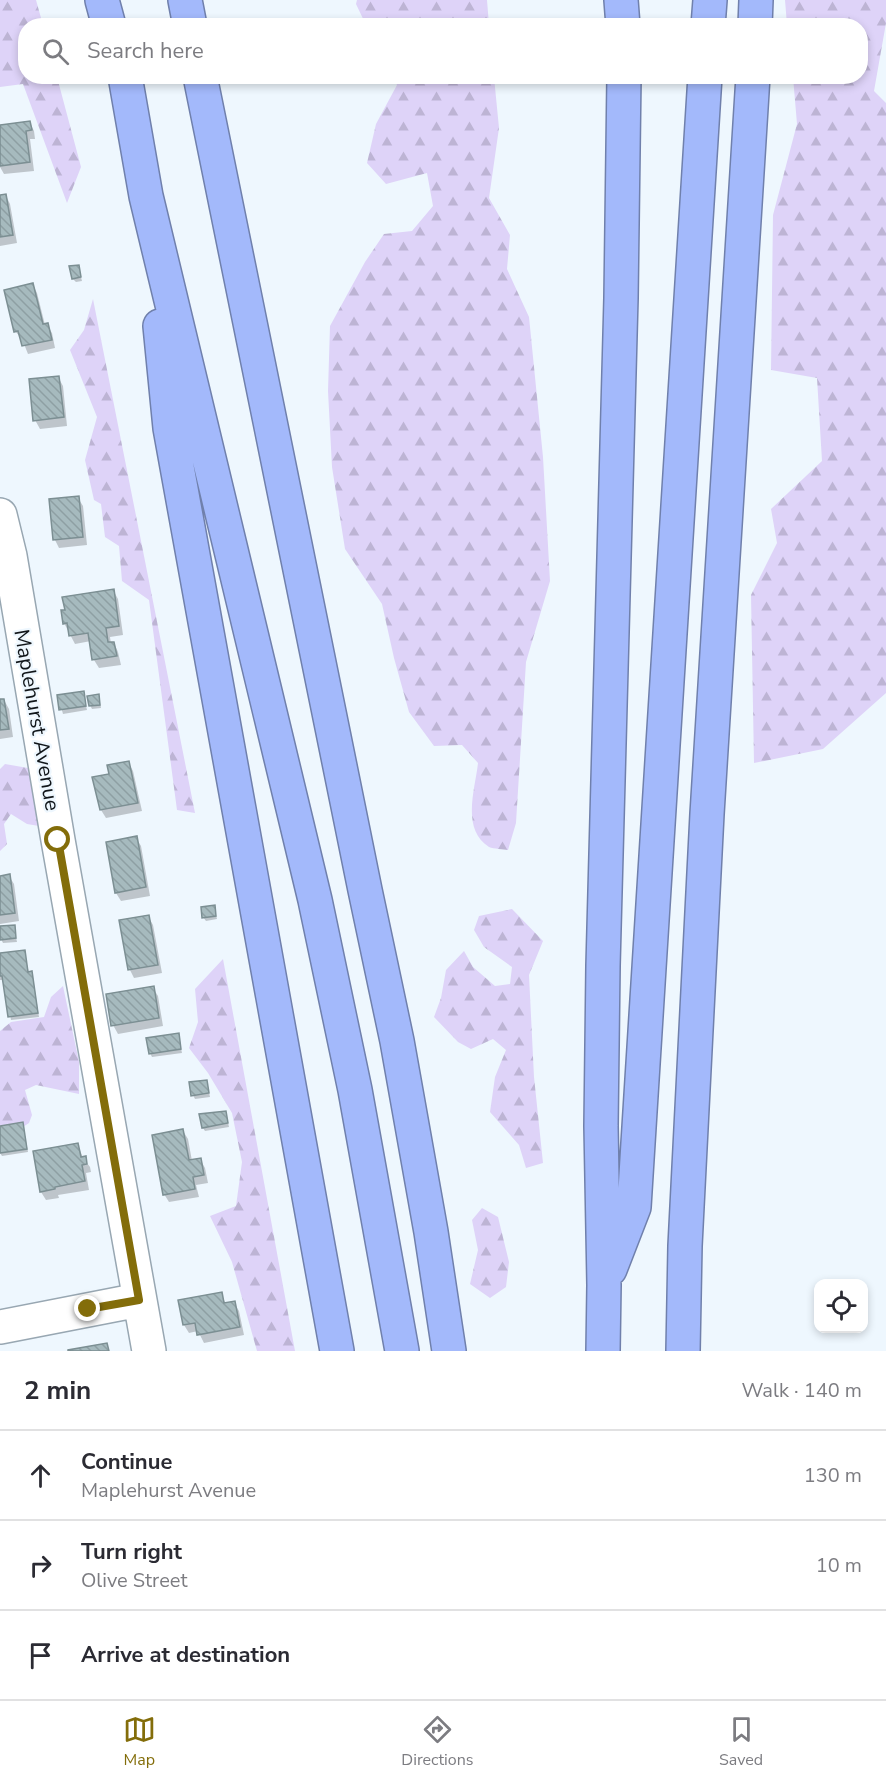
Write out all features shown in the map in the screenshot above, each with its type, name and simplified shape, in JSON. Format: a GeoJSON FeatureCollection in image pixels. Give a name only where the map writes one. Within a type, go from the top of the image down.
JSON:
{"type":"FeatureCollection","features":[{"type":"Feature","properties":{"kind":"highway"},"geometry":{"type":"LineString","coordinates":[[102,0],[108,18]]}},
{"type":"Feature","properties":{"kind":"highway"},"geometry":{"type":"LineString","coordinates":[[185,0],[188,18]]}},
{"type":"Feature","properties":{"kind":"highway"},"geometry":{"type":"LineString","coordinates":[[621,0],[622,18]]}},
{"type":"Feature","properties":{"kind":"highway"},"geometry":{"type":"LineString","coordinates":[[709,18],[710,0]]}},
{"type":"Feature","properties":{"kind":"highway"},"geometry":{"type":"LineString","coordinates":[[755,18],[756,0]]}},
{"type":"Feature","properties":{"kind":"highway"},"geometry":{"type":"LineString","coordinates":[[126,84],[146,196],[315,900],[355,1090],[402,1351]]}},
{"type":"Feature","properties":{"kind":"highway"},"geometry":{"type":"LineString","coordinates":[[202,84],[360,867],[398,1041],[449,1351]]}},
{"type":"Feature","properties":{"kind":"highway"},"geometry":{"type":"LineString","coordinates":[[603,1351],[601,1126],[603,966],[621,286],[624,84]]}},
{"type":"Feature","properties":{"kind":"highway"},"geometry":{"type":"LineString","coordinates":[[604,1285],[634,1207],[704,84]]}},
{"type":"Feature","properties":{"kind":"highway"},"geometry":{"type":"LineString","coordinates":[[683,1351],[685,1246],[707,814],[753,84]]}},
{"type":"Feature","properties":{"kind":"highway"},"geometry":{"type":"LineString","coordinates":[[146,196],[170,428],[337,1351]]}},
{"type":"Feature","properties":{"kind":"street","name":"Maplehurst Avenue"},"geometry":{"type":"LineString","coordinates":[[0,516],[10,556],[149,1351]]}},
{"type":"Feature","properties":{"kind":"street"},"geometry":{"type":"LineString","coordinates":[[0,1327],[139,1300]]}},
{"type":"Feature","properties":{"kind":"green space"},"geometry":{"type":"Polygon","coordinates":[[[0,0],[36,0],[41,18],[18,18],[18,84],[23,84],[0,87],[0,0]]]}},
{"type":"Feature","properties":{"kind":"green space"},"geometry":{"type":"Polygon","coordinates":[[[357,0],[487,0],[488,18],[363,18],[356,4],[357,0]]]}},
{"type":"Feature","properties":{"kind":"green space"},"geometry":{"type":"Polygon","coordinates":[[[785,0],[886,0],[886,23],[874,91],[886,103],[886,693],[823,749],[754,763],[751,595],[777,543],[771,509],[822,461],[817,378],[771,370],[773,215],[797,124],[794,84],[868,84],[868,18],[786,18],[785,0]]]}},
{"type":"Feature","properties":{"kind":"green space"},"geometry":{"type":"Polygon","coordinates":[[[23,84],[59,84],[81,167],[67,203],[23,84]]]}},
{"type":"Feature","properties":{"kind":"green space"},"geometry":{"type":"Polygon","coordinates":[[[495,84],[499,128],[489,198],[510,235],[507,269],[529,317],[543,457],[550,581],[526,662],[516,823],[508,850],[489,847],[480,839],[475,830],[472,808],[478,763],[462,745],[434,746],[409,712],[382,604],[345,549],[332,467],[328,391],[330,326],[365,262],[384,234],[412,231],[433,206],[427,173],[386,184],[367,163],[376,124],[397,85],[495,84]]]}},
{"type":"Feature","properties":{"kind":"green space"},"geometry":{"type":"Polygon","coordinates":[[[93,299],[195,813],[177,810],[149,600],[122,581],[119,546],[105,537],[101,504],[94,500],[85,460],[97,417],[70,350],[84,330],[93,299]]]}},
{"type":"Feature","properties":{"kind":"green space"},"geometry":{"type":"Polygon","coordinates":[[[5,764],[28,768],[39,826],[27,824],[11,814],[4,824],[7,844],[0,851],[0,769],[5,764]]]}},
{"type":"Feature","properties":{"kind":"green space"},"geometry":{"type":"Polygon","coordinates":[[[512,909],[543,941],[529,975],[534,1077],[543,1163],[526,1168],[519,1145],[490,1112],[495,1077],[506,1050],[493,1039],[471,1049],[458,1042],[434,1017],[441,998],[446,970],[464,951],[473,967],[495,986],[510,984],[512,967],[484,947],[474,930],[479,916],[512,909]]]}},
{"type":"Feature","properties":{"kind":"green space"},"geometry":{"type":"Polygon","coordinates":[[[223,959],[295,1351],[257,1351],[232,1262],[210,1216],[236,1206],[242,1162],[232,1113],[208,1073],[189,1048],[198,1022],[195,989],[223,959]]]}},
{"type":"Feature","properties":{"kind":"green space"},"geometry":{"type":"Polygon","coordinates":[[[63,986],[79,1062],[79,1094],[36,1085],[25,1090],[32,1115],[29,1123],[0,1142],[0,1031],[11,1022],[44,1017],[51,997],[63,986]]]}},
{"type":"Feature","properties":{"kind":"green space"},"geometry":{"type":"Polygon","coordinates":[[[482,1208],[498,1217],[509,1262],[506,1287],[490,1298],[470,1284],[478,1250],[472,1220],[482,1208]]]}},
{"type":"Feature","properties":{"kind":"building"},"geometry":{"type":"Polygon","coordinates":[[[30,121],[32,130],[26,131],[30,162],[0,166],[0,125],[30,121]]]}},
{"type":"Feature","properties":{"kind":"building"},"geometry":{"type":"Polygon","coordinates":[[[6,194],[13,235],[0,237],[0,195],[6,194]]]}},
{"type":"Feature","properties":{"kind":"building"},"geometry":{"type":"Polygon","coordinates":[[[79,265],[81,277],[72,279],[69,266],[79,265]]]}},
{"type":"Feature","properties":{"kind":"building"},"geometry":{"type":"Polygon","coordinates":[[[33,283],[43,324],[48,323],[52,340],[22,346],[18,331],[14,332],[4,290],[33,283]]]}},
{"type":"Feature","properties":{"kind":"building"},"geometry":{"type":"Polygon","coordinates":[[[59,376],[64,417],[33,421],[29,379],[59,376]]]}},
{"type":"Feature","properties":{"kind":"building"},"geometry":{"type":"Polygon","coordinates":[[[79,496],[83,537],[53,540],[49,499],[79,496]]]}},
{"type":"Feature","properties":{"kind":"building"},"geometry":{"type":"Polygon","coordinates":[[[114,589],[119,626],[106,628],[108,642],[114,642],[117,656],[92,660],[88,633],[69,636],[67,623],[63,624],[61,610],[65,610],[62,597],[114,589]]]}},
{"type":"Feature","properties":{"kind":"building"},"geometry":{"type":"Polygon","coordinates":[[[84,691],[86,706],[59,710],[57,695],[84,691]]]}},
{"type":"Feature","properties":{"kind":"building"},"geometry":{"type":"Polygon","coordinates":[[[99,694],[100,705],[89,706],[87,696],[99,694]]]}},
{"type":"Feature","properties":{"kind":"building"},"geometry":{"type":"Polygon","coordinates":[[[0,699],[4,699],[9,729],[0,730],[0,699]]]}},
{"type":"Feature","properties":{"kind":"building"},"geometry":{"type":"Polygon","coordinates":[[[129,761],[138,803],[100,810],[92,777],[109,774],[107,765],[129,761]]]}},
{"type":"Feature","properties":{"kind":"building"},"geometry":{"type":"Polygon","coordinates":[[[137,836],[146,887],[115,893],[106,842],[137,836]]]}},
{"type":"Feature","properties":{"kind":"building"},"geometry":{"type":"Polygon","coordinates":[[[10,874],[15,913],[0,915],[0,876],[10,874]]]}},
{"type":"Feature","properties":{"kind":"building"},"geometry":{"type":"Polygon","coordinates":[[[215,905],[216,916],[202,918],[201,907],[215,905]]]}},
{"type":"Feature","properties":{"kind":"building"},"geometry":{"type":"Polygon","coordinates":[[[149,915],[158,965],[128,970],[119,920],[149,915]]]}},
{"type":"Feature","properties":{"kind":"building"},"geometry":{"type":"Polygon","coordinates":[[[15,925],[16,938],[0,940],[0,926],[15,925]]]}},
{"type":"Feature","properties":{"kind":"building"},"geometry":{"type":"Polygon","coordinates":[[[25,950],[28,972],[32,971],[38,1013],[8,1017],[2,976],[0,976],[0,953],[25,950]]]}},
{"type":"Feature","properties":{"kind":"building"},"geometry":{"type":"Polygon","coordinates":[[[154,986],[159,1018],[111,1026],[106,994],[154,986]]]}},
{"type":"Feature","properties":{"kind":"building"},"geometry":{"type":"Polygon","coordinates":[[[179,1033],[181,1049],[149,1054],[146,1038],[179,1033]]]}},
{"type":"Feature","properties":{"kind":"building"},"geometry":{"type":"Polygon","coordinates":[[[207,1080],[209,1093],[191,1096],[189,1082],[207,1080]]]}},
{"type":"Feature","properties":{"kind":"building"},"geometry":{"type":"Polygon","coordinates":[[[226,1111],[228,1123],[202,1128],[199,1114],[226,1111]]]}},
{"type":"Feature","properties":{"kind":"building"},"geometry":{"type":"Polygon","coordinates":[[[23,1122],[27,1149],[0,1153],[0,1126],[23,1122]]]}},
{"type":"Feature","properties":{"kind":"building"},"geometry":{"type":"Polygon","coordinates":[[[183,1129],[189,1160],[201,1158],[204,1175],[193,1177],[195,1189],[163,1195],[152,1135],[183,1129]]]}},
{"type":"Feature","properties":{"kind":"building"},"geometry":{"type":"Polygon","coordinates":[[[78,1143],[81,1157],[86,1156],[87,1164],[82,1165],[85,1181],[40,1192],[33,1151],[78,1143]]]}},
{"type":"Feature","properties":{"kind":"building"},"geometry":{"type":"Polygon","coordinates":[[[222,1292],[224,1303],[235,1301],[240,1327],[197,1335],[195,1323],[183,1325],[178,1300],[222,1292]]]}},
{"type":"Feature","properties":{"kind":"building"},"geometry":{"type":"Polygon","coordinates":[[[107,1343],[109,1351],[68,1351],[68,1350],[107,1343]]]}},
{"type":"Feature","properties":{"kind":"route"},"geometry":{"type":"LineString","coordinates":[[58,840],[139,1300],[88,1309]]}}]}
